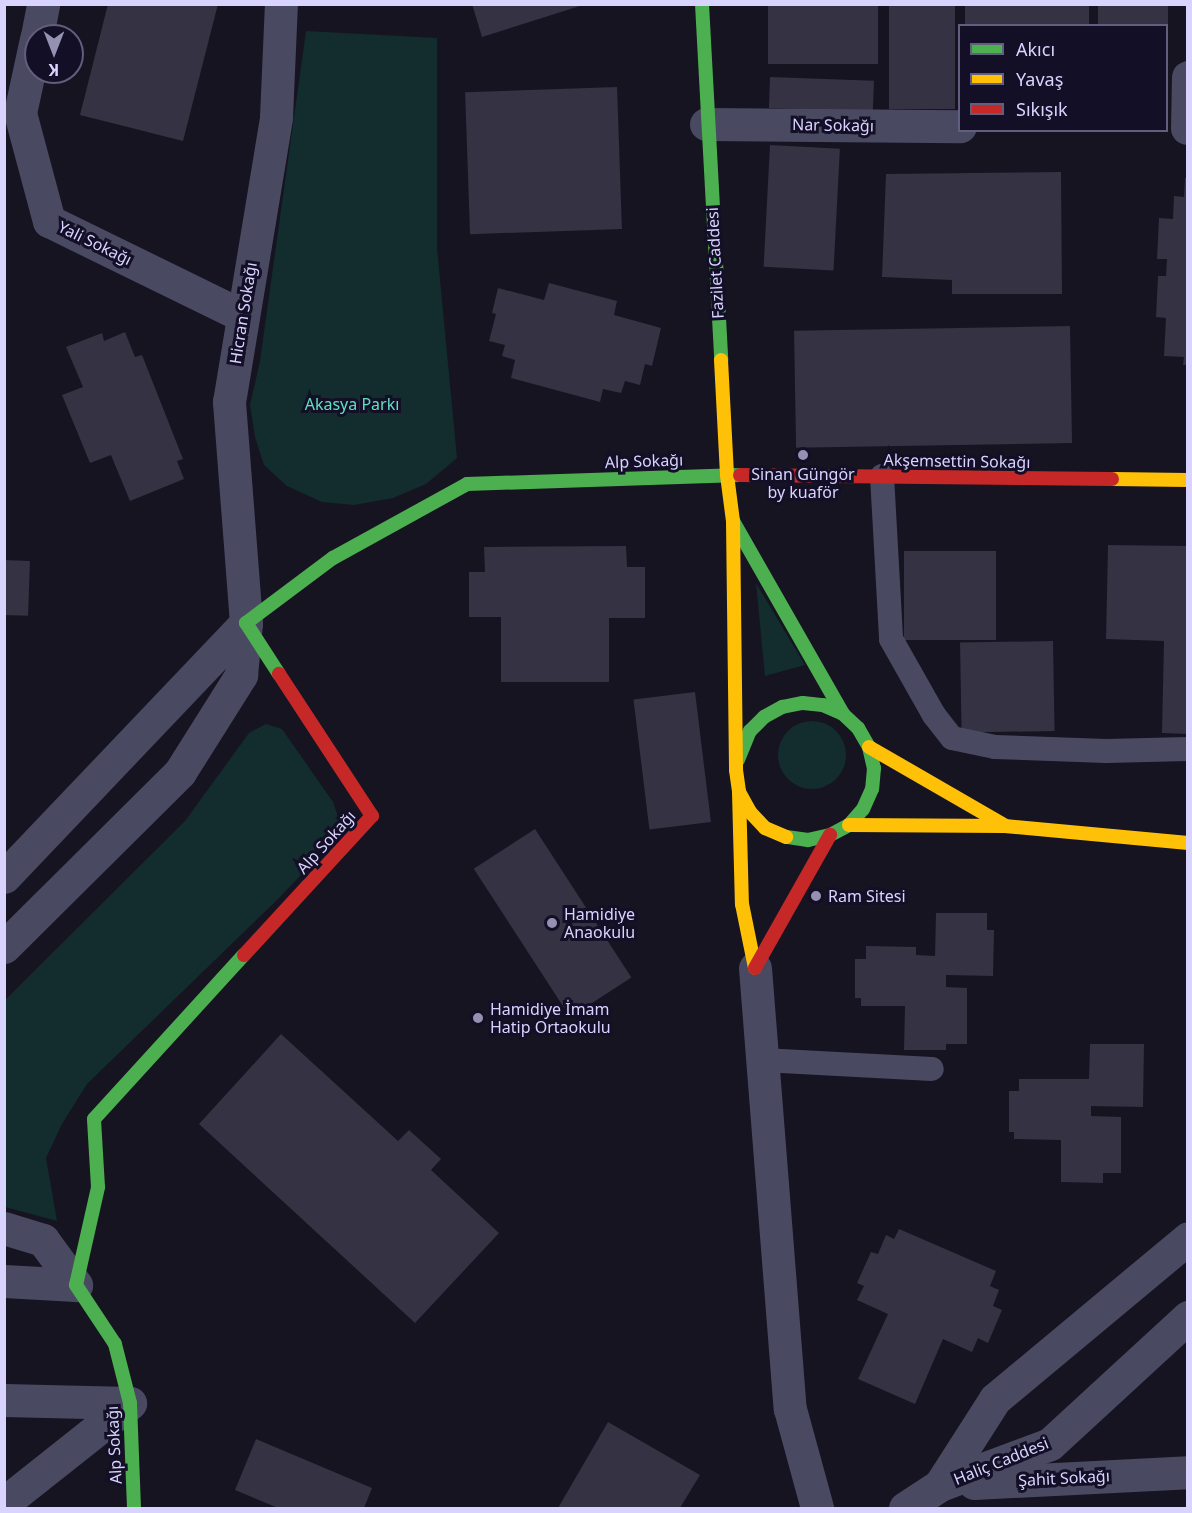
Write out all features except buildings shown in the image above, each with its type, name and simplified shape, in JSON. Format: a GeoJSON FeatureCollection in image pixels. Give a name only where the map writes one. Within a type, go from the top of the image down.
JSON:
{"type":"FeatureCollection","features":[{"type":"Feature","properties":{"kind":"street","name":"Yali Sokağı"},"geometry":{"type":"LineString","coordinates":[[39,24],[44,4]]}},
{"type":"Feature","properties":{"kind":"street","name":"Hicran Sokağı"},"geometry":{"type":"LineString","coordinates":[[4,947],[180,772],[241,675],[246,623],[229,402],[276,117],[281,4]]}},
{"type":"Feature","properties":{"kind":"street","name":"Fazilet Caddesi"},"geometry":{"type":"LineString","coordinates":[[702,4],[706,124],[727,475],[733,521],[736,770]]}},
{"type":"Feature","properties":{"kind":"street"},"geometry":{"type":"LineString","coordinates":[[1180,128],[1188,77]]}},
{"type":"Feature","properties":{"kind":"street","name":"Yali Sokağı"},"geometry":{"type":"LineString","coordinates":[[26,84],[20,113],[49,220],[243,316]]}},
{"type":"Feature","properties":{"kind":"street","name":"Nar Sokağı"},"geometry":{"type":"LineString","coordinates":[[706,124],[958,126]]}},
{"type":"Feature","properties":{"kind":"street","name":"Akşemsettin Sokağı"},"geometry":{"type":"LineString","coordinates":[[727,475],[1188,480]]}},
{"type":"Feature","properties":{"kind":"street","name":"Alp Sokağı"},"geometry":{"type":"LineString","coordinates":[[134,1509],[130,1403],[115,1344],[76,1285],[98,1187],[94,1119],[372,816],[246,623],[333,558],[468,484],[727,475]]}},
{"type":"Feature","properties":{"kind":"street"},"geometry":{"type":"LineString","coordinates":[[733,521],[843,714],[858,728],[869,747],[874,768],[872,789],[863,809],[849,825],[830,835],[808,840],[786,837],[765,828],[750,812],[739,792]]}},
{"type":"Feature","properties":{"kind":"street"},"geometry":{"type":"LineString","coordinates":[[4,877],[246,623]]}},
{"type":"Feature","properties":{"kind":"street"},"geometry":{"type":"LineString","coordinates":[[817,1509],[790,1409],[755,968],[742,904],[739,792],[736,770],[740,750],[750,731],[764,717],[782,707],[803,703],[823,705],[843,714]]}},
{"type":"Feature","properties":{"kind":"street"},"geometry":{"type":"LineString","coordinates":[[869,747],[1005,826]]}},
{"type":"Feature","properties":{"kind":"street"},"geometry":{"type":"LineString","coordinates":[[849,825],[1005,826],[1188,843]]}},
{"type":"Feature","properties":{"kind":"street"},"geometry":{"type":"LineString","coordinates":[[755,968],[830,835]]}},
{"type":"Feature","properties":{"kind":"street"},"geometry":{"type":"LineString","coordinates":[[4,1228],[43,1240],[76,1285]]}},
{"type":"Feature","properties":{"kind":"street","name":"Haliç Caddesi"},"geometry":{"type":"LineString","coordinates":[[940,1485],[995,1400],[1188,1238]]}},
{"type":"Feature","properties":{"kind":"street"},"geometry":{"type":"LineString","coordinates":[[4,1281],[76,1285]]}},
{"type":"Feature","properties":{"kind":"street","name":"Haliç Caddesi"},"geometry":{"type":"LineString","coordinates":[[940,1485],[1050,1444],[1188,1317]]}},
{"type":"Feature","properties":{"kind":"street"},"geometry":{"type":"LineString","coordinates":[[4,1400],[130,1403]]}},
{"type":"Feature","properties":{"kind":"street"},"geometry":{"type":"LineString","coordinates":[[4,1503],[130,1403]]}},
{"type":"Feature","properties":{"kind":"street","name":"Şahit Sokağı"},"geometry":{"type":"LineString","coordinates":[[940,1485],[1188,1472]]}},
{"type":"Feature","properties":{"kind":"street"},"geometry":{"type":"LineString","coordinates":[[905,1509],[940,1485]]}},
{"type":"Feature","properties":{"kind":"lane"},"geometry":{"type":"LineString","coordinates":[[882,476],[891,639],[934,715],[952,738],[995,747],[1106,751],[1188,749]]}},
{"type":"Feature","properties":{"kind":"lane"},"geometry":{"type":"LineString","coordinates":[[762,1060],[932,1069]]}},
{"type":"Feature","properties":{"kind":"green space","name":"Akasya Parkı"},"geometry":{"type":"Polygon","coordinates":[[[306,31],[437,38],[437,248],[457,458],[426,484],[393,498],[354,505],[322,502],[287,486],[264,465],[255,437],[250,405],[260,361],[306,31]]]}},
{"type":"Feature","properties":{"kind":"green space"},"geometry":{"type":"Polygon","coordinates":[[[756,583],[805,665],[765,676],[756,583]]]}},
{"type":"Feature","properties":{"kind":"green space"},"geometry":{"type":"Polygon","coordinates":[[[812,721],[825,724],[836,731],[843,742],[846,755],[843,768],[836,779],[825,786],[812,789],[799,786],[788,779],[781,768],[778,755],[781,742],[788,731],[799,724],[812,721]]]}},
{"type":"Feature","properties":{"kind":"green space"},"geometry":{"type":"Polygon","coordinates":[[[266,724],[282,729],[333,802],[340,823],[340,834],[277,900],[87,1084],[62,1124],[46,1158],[57,1221],[5,1207],[5,1000],[185,821],[249,733],[266,724]]]}},
{"type":"Feature","properties":{"kind":"traffic: fast"},"geometry":{"type":"LineString","coordinates":[[702,4],[721,360]]}},
{"type":"Feature","properties":{"kind":"traffic: fast"},"geometry":{"type":"LineString","coordinates":[[279,674],[246,623],[333,558],[467,484],[740,475]]}},
{"type":"Feature","properties":{"kind":"traffic: fast"},"geometry":{"type":"LineString","coordinates":[[733,521],[843,714],[858,728],[869,747],[874,768],[872,789],[863,809],[849,825],[830,835],[808,840],[786,837]]}},
{"type":"Feature","properties":{"kind":"traffic: fast"},"geometry":{"type":"LineString","coordinates":[[738,760],[750,731],[764,717],[782,707],[803,703],[823,705],[843,714]]}},
{"type":"Feature","properties":{"kind":"traffic: fast"},"geometry":{"type":"LineString","coordinates":[[134,1508],[130,1403],[115,1344],[76,1285],[98,1187],[94,1119],[244,955]]}},
{"type":"Feature","properties":{"kind":"traffic: slow"},"geometry":{"type":"LineString","coordinates":[[721,360],[727,475],[733,521],[736,770],[739,792],[750,812],[765,828],[786,837]]}},
{"type":"Feature","properties":{"kind":"traffic: slow"},"geometry":{"type":"LineString","coordinates":[[1112,479],[1188,480]]}},
{"type":"Feature","properties":{"kind":"traffic: slow"},"geometry":{"type":"LineString","coordinates":[[869,747],[1004,825]]}},
{"type":"Feature","properties":{"kind":"traffic: slow"},"geometry":{"type":"LineString","coordinates":[[739,792],[742,904],[755,968]]}},
{"type":"Feature","properties":{"kind":"traffic: slow"},"geometry":{"type":"LineString","coordinates":[[849,825],[1005,826],[1188,843]]}},
{"type":"Feature","properties":{"kind":"traffic: jam"},"geometry":{"type":"LineString","coordinates":[[740,475],[1112,479]]}},
{"type":"Feature","properties":{"kind":"traffic: jam"},"geometry":{"type":"LineString","coordinates":[[244,955],[372,816],[279,674]]}},
{"type":"Feature","properties":{"kind":"traffic: jam"},"geometry":{"type":"LineString","coordinates":[[755,968],[830,835]]}},
{"type":"Feature","properties":{"kind":"place","name":"Sinan Güngör by kuaför"},"geometry":{"type":"Point","coordinates":[803,455]}},
{"type":"Feature","properties":{"kind":"place","name":"Ram Sitesi"},"geometry":{"type":"Point","coordinates":[816,896]}},
{"type":"Feature","properties":{"kind":"place","name":"Hamidiye Anaokulu"},"geometry":{"type":"Point","coordinates":[552,923]}},
{"type":"Feature","properties":{"kind":"place","name":"Hamidiye İmam Hatip Ortaokulu"},"geometry":{"type":"Point","coordinates":[478,1018]}}]}
